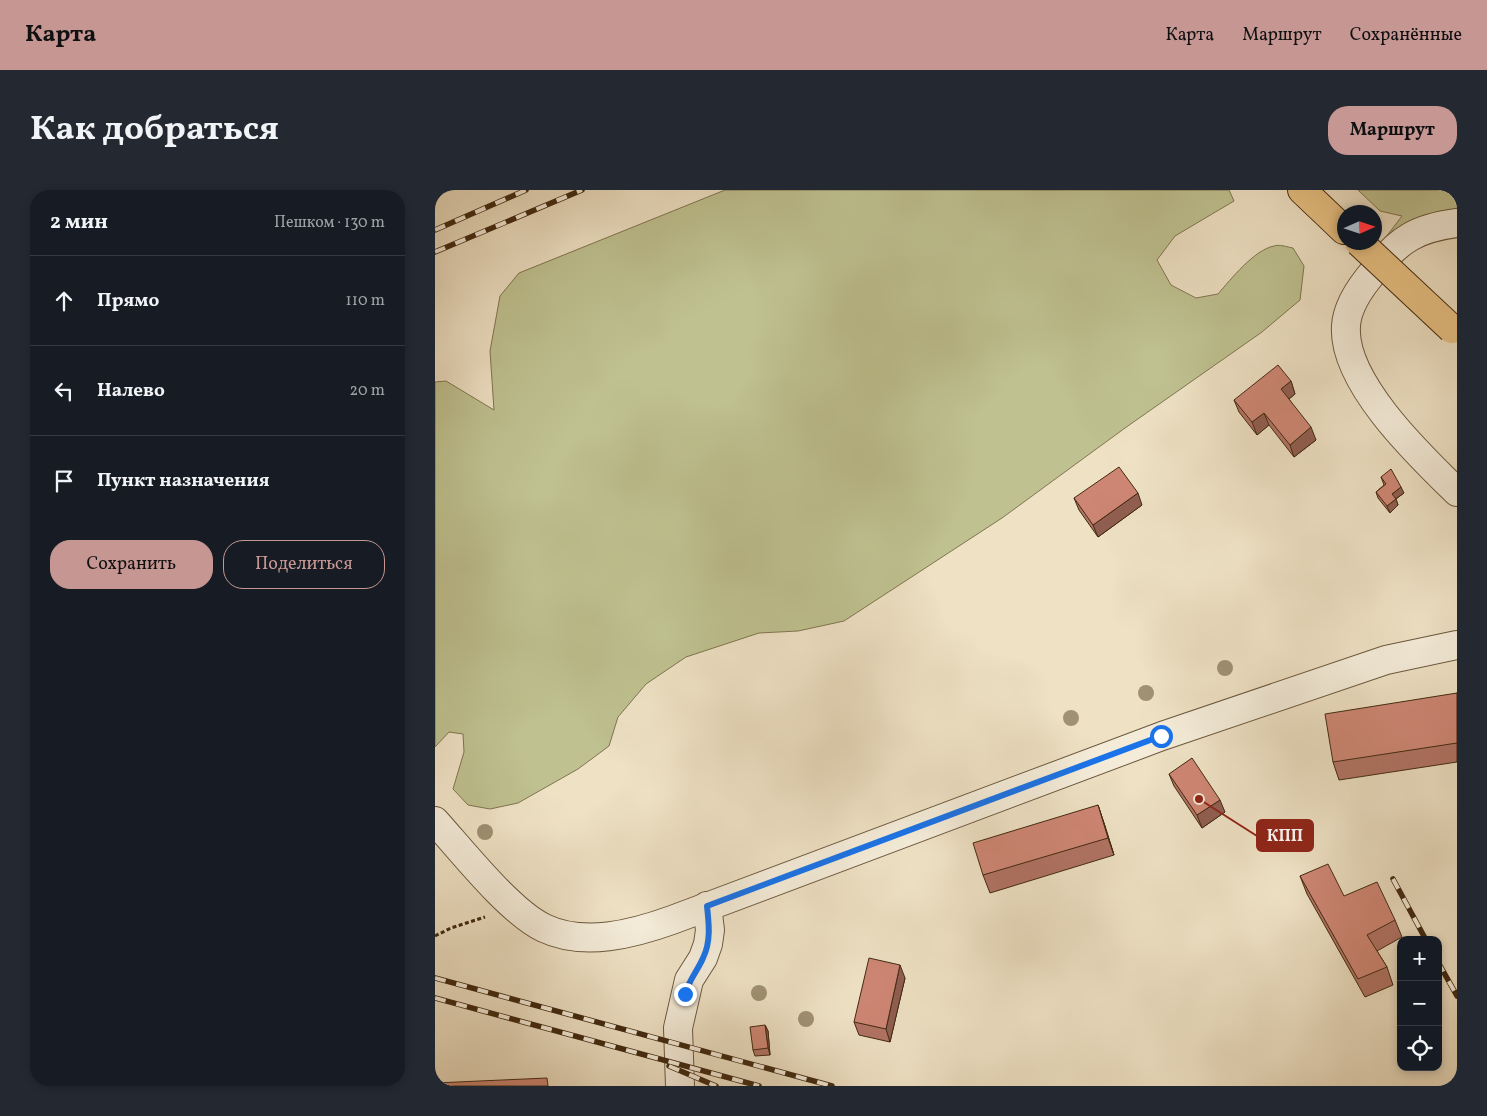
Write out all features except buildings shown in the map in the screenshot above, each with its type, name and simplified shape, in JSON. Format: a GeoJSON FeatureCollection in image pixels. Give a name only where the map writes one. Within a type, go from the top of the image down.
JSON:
{"type":"FeatureCollection","features":[{"type":"Feature","properties":{"kind":"main road"},"geometry":{"type":"LineString","coordinates":[[1302,190],[1337,223]]}},
{"type":"Feature","properties":{"kind":"main road"},"geometry":{"type":"LineString","coordinates":[[1368,250],[1455,331]]}},
{"type":"Feature","properties":{"kind":"lane"},"geometry":{"type":"LineString","coordinates":[[1457,223],[1413,234],[1391,250],[1362,286],[1351,306],[1345,325],[1346,342],[1353,365],[1378,404],[1406,442],[1457,492]]}},
{"type":"Feature","properties":{"kind":"lane"},"geometry":{"type":"LineString","coordinates":[[435,821],[516,908],[545,929],[570,936],[619,935],[643,930],[1161,736],[1311,684],[1387,660],[1457,645]]}},
{"type":"Feature","properties":{"kind":"lane"},"geometry":{"type":"LineString","coordinates":[[680,1086],[678,1028],[687,987],[703,958],[708,944],[707,906]]}},
{"type":"Feature","properties":{"kind":"path"},"geometry":{"type":"LineString","coordinates":[[435,936],[451,928],[516,908]]}},
{"type":"Feature","properties":{"kind":"green space"},"geometry":{"type":"Polygon","coordinates":[[[725,190],[1229,190],[1234,201],[1175,236],[1157,260],[1171,285],[1196,298],[1218,294],[1251,259],[1266,249],[1281,245],[1293,248],[1304,266],[1300,300],[1262,332],[1125,428],[1002,518],[844,621],[798,631],[759,633],[686,657],[646,684],[618,717],[609,746],[578,769],[518,803],[490,809],[468,805],[453,789],[464,752],[463,734],[449,732],[435,747],[435,382],[446,381],[494,410],[490,351],[500,296],[519,273],[725,190]]]}},
{"type":"Feature","properties":{"kind":"green space"},"geometry":{"type":"Polygon","coordinates":[[[1358,190],[1457,190],[1457,216],[1382,245],[1382,242],[1402,216],[1382,211],[1382,205],[1374,205],[1358,190]]]}},
{"type":"Feature","properties":{"kind":"railway"},"geometry":{"type":"LineString","coordinates":[[435,230],[526,190]]}},
{"type":"Feature","properties":{"kind":"railway"},"geometry":{"type":"LineString","coordinates":[[435,252],[582,190]]}},
{"type":"Feature","properties":{"kind":"railway"},"geometry":{"type":"LineString","coordinates":[[1393,879],[1424,936]]}},
{"type":"Feature","properties":{"kind":"railway"},"geometry":{"type":"LineString","coordinates":[[1442,969],[1457,996]]}},
{"type":"Feature","properties":{"kind":"railway"},"geometry":{"type":"LineString","coordinates":[[435,978],[832,1086]]}},
{"type":"Feature","properties":{"kind":"railway"},"geometry":{"type":"LineString","coordinates":[[435,998],[759,1086]]}},
{"type":"Feature","properties":{"kind":"railway"},"geometry":{"type":"LineString","coordinates":[[669,1066],[716,1086]]}},
{"type":"Feature","properties":{"kind":"place","name":"КПП"},"geometry":{"type":"Point","coordinates":[1199,799]}},
{"type":"Feature","properties":{"kind":"route"},"geometry":{"type":"LineString","coordinates":[[685,994],[689,980],[703,958],[708,944],[707,906],[1161,736]]}}]}
